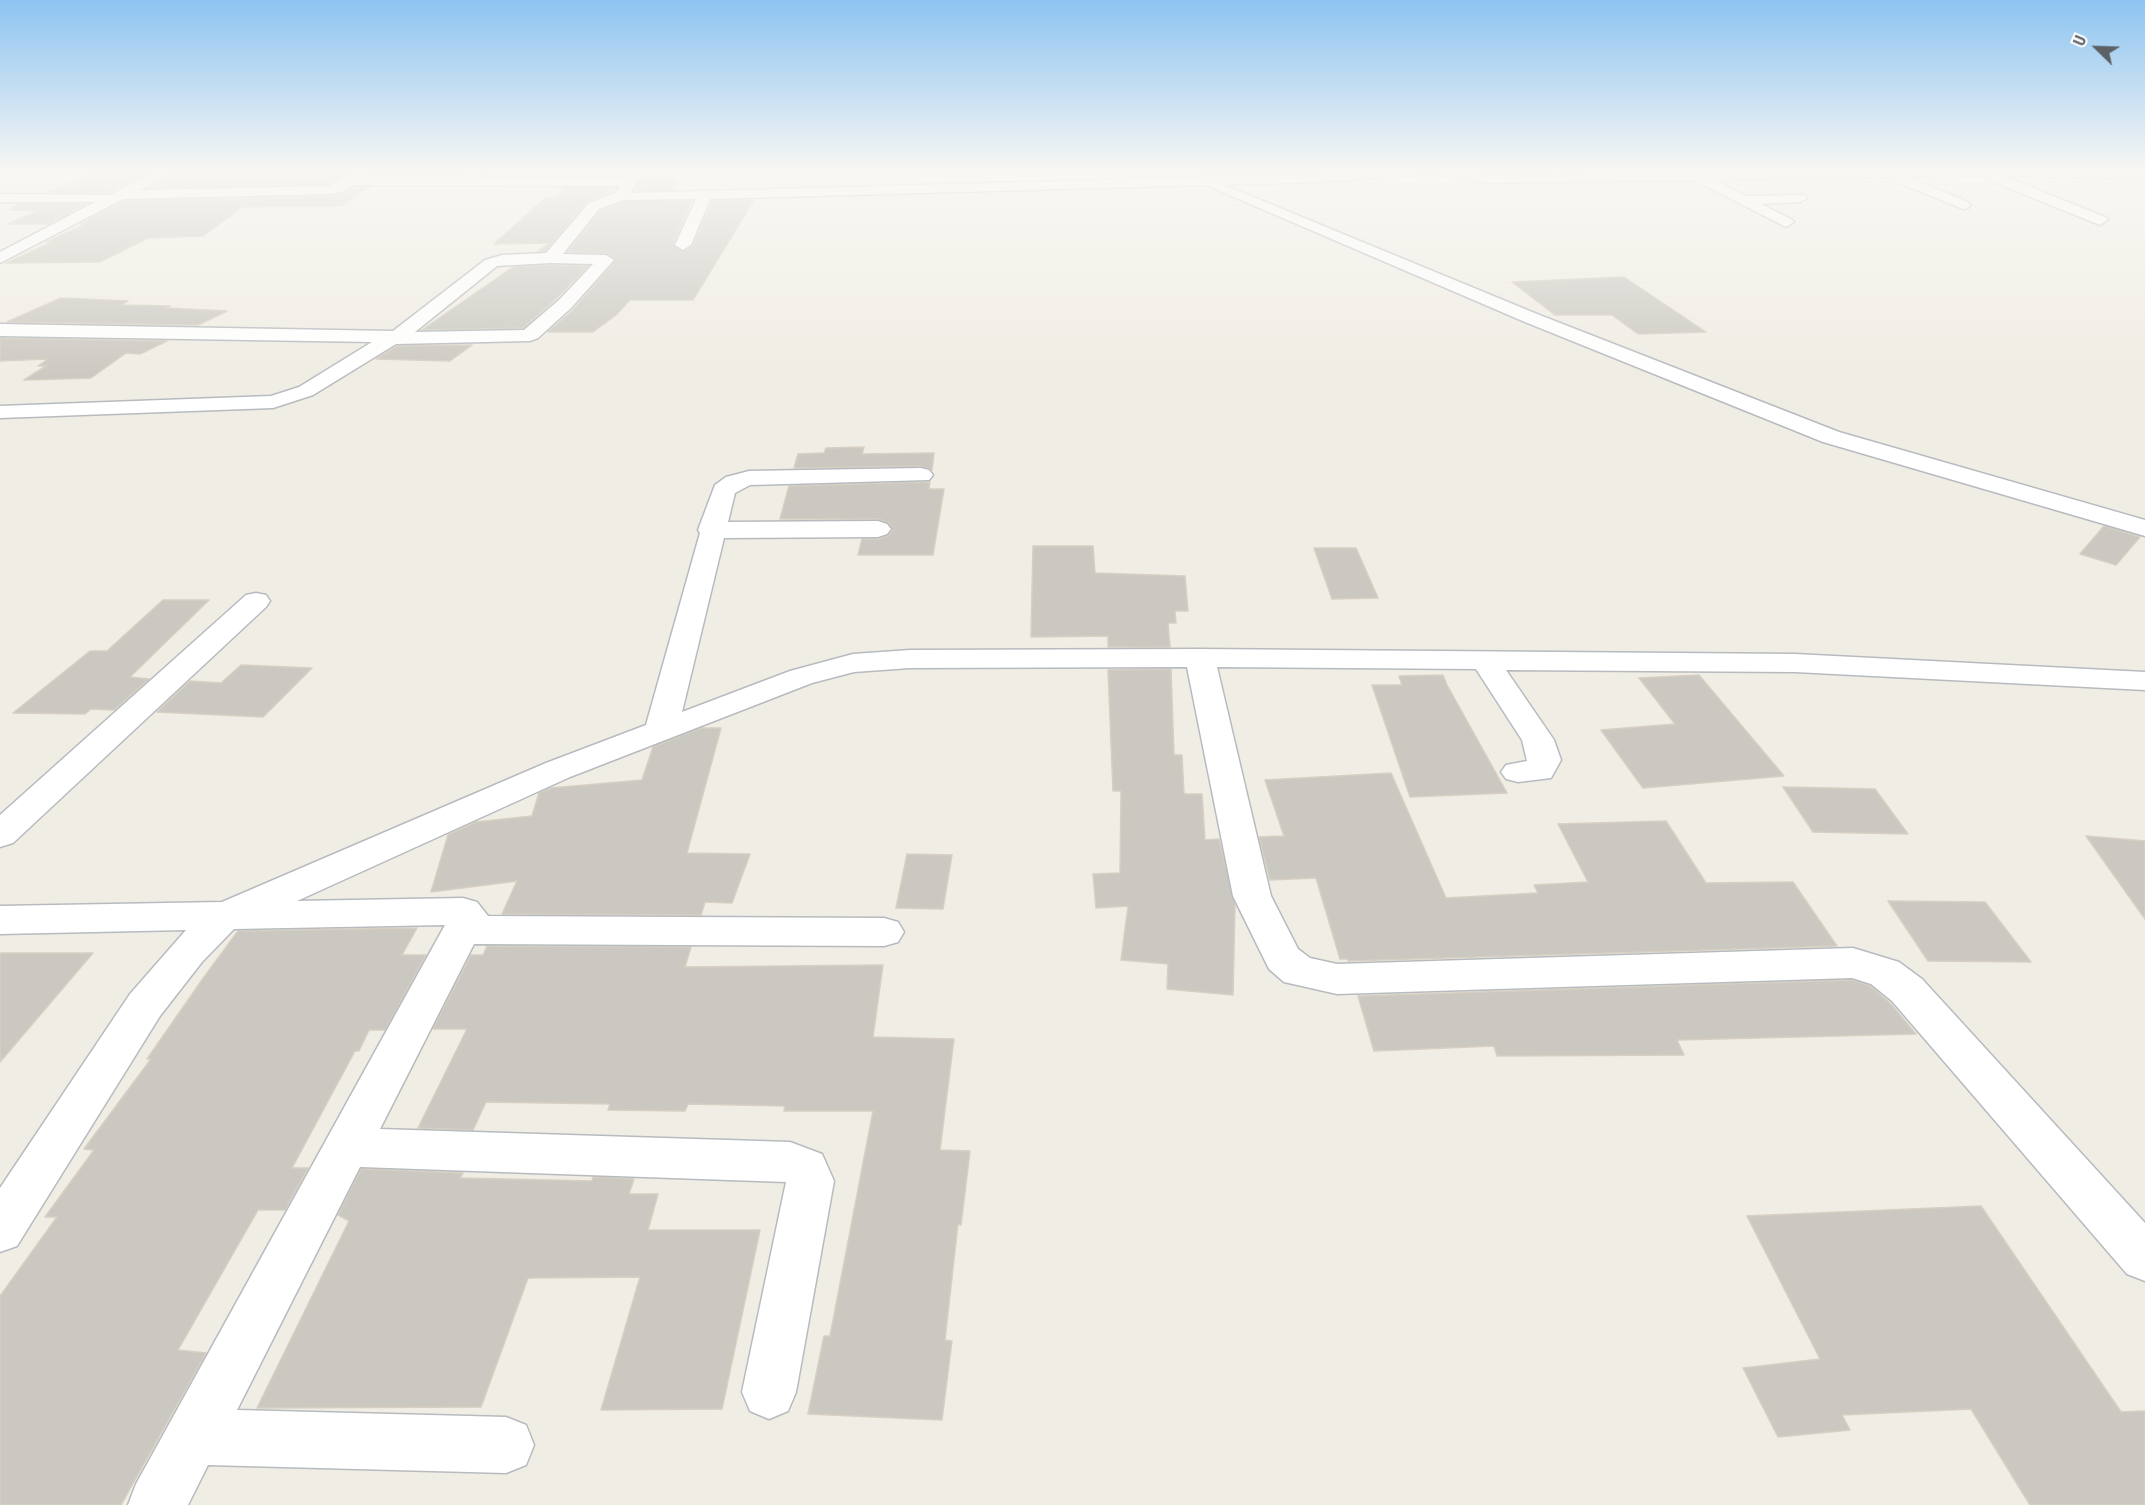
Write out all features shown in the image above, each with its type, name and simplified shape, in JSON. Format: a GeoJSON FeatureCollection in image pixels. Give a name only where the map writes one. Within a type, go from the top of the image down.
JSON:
{"type":"FeatureCollection","features":[{"type":"Feature","properties":{"kind":"street"},"geometry":{"type":"LineString","coordinates":[[0,258],[33,240]]}},
{"type":"Feature","properties":{"kind":"street"},"geometry":{"type":"LineString","coordinates":[[551,258],[566,240]]}},
{"type":"Feature","properties":{"kind":"street"},"geometry":{"type":"LineString","coordinates":[[683,245],[685,240]]}},
{"type":"Feature","properties":{"kind":"street"},"geometry":{"type":"LineString","coordinates":[[1346,240],[1531,318],[1831,437],[2145,528]]}},
{"type":"Feature","properties":{"kind":"street"},"geometry":{"type":"LineString","coordinates":[[0,330],[397,337],[513,338],[531,334],[565,304],[606,260],[551,258],[502,260],[491,263],[397,337],[386,340],[306,391],[273,402],[0,412]]}},
{"type":"Feature","properties":{"kind":"street"},"geometry":{"type":"LineString","coordinates":[[661,730],[711,530],[724,489],[734,482],[749,478],[921,475]]}},
{"type":"Feature","properties":{"kind":"street"},"geometry":{"type":"LineString","coordinates":[[711,530],[878,529]]}},
{"type":"Feature","properties":{"kind":"street"},"geometry":{"type":"LineString","coordinates":[[0,835],[256,601]]}},
{"type":"Feature","properties":{"kind":"street"},"geometry":{"type":"LineString","coordinates":[[1200,658],[1252,896],[1283,959],[1298,971],[1337,979],[1853,963],[1885,973],[1906,990],[2145,1257]]}},
{"type":"Feature","properties":{"kind":"street"},"geometry":{"type":"LineString","coordinates":[[0,1230],[145,1005],[188,952],[223,917],[337,869],[558,770],[801,677],[853,663],[910,659],[1200,658],[1795,663],[2132,680],[2145,707]]}},
{"type":"Feature","properties":{"kind":"street"},"geometry":{"type":"LineString","coordinates":[[1485,660],[1538,740],[1544,759],[1539,771],[1518,772]]}},
{"type":"Feature","properties":{"kind":"street"},"geometry":{"type":"LineString","coordinates":[[0,920],[463,911],[469,916],[157,1505]]}},
{"type":"Feature","properties":{"kind":"street"},"geometry":{"type":"LineString","coordinates":[[461,930],[884,933]]}},
{"type":"Feature","properties":{"kind":"street"},"geometry":{"type":"LineString","coordinates":[[345,1147],[790,1162],[805,1168],[810,1181],[769,1392]]}},
{"type":"Feature","properties":{"kind":"street"},"geometry":{"type":"LineString","coordinates":[[193,1437],[506,1445]]}},
{"type":"Feature","properties":{"kind":"building"},"geometry":{"type":"Polygon","coordinates":[[[144,240],[100,262],[6,263],[52,242],[46,242],[144,240]]]}},
{"type":"Feature","properties":{"kind":"building"},"geometry":{"type":"Polygon","coordinates":[[[498,240],[554,240],[545,251],[538,251],[551,243],[494,244],[498,240]]]}},
{"type":"Feature","properties":{"kind":"building"},"geometry":{"type":"Polygon","coordinates":[[[577,240],[675,240],[673,244],[684,252],[693,246],[695,240],[729,240],[693,300],[630,300],[616,315],[593,332],[548,332],[573,310],[616,261],[606,253],[568,252],[577,240]]]}},
{"type":"Feature","properties":{"kind":"building"},"geometry":{"type":"Polygon","coordinates":[[[588,266],[523,328],[422,330],[513,267],[588,266]]]}},
{"type":"Feature","properties":{"kind":"building"},"geometry":{"type":"Polygon","coordinates":[[[1624,277],[1706,332],[1638,334],[1612,315],[1555,315],[1512,282],[1624,277]]]}},
{"type":"Feature","properties":{"kind":"building"},"geometry":{"type":"Polygon","coordinates":[[[61,298],[128,301],[121,305],[227,311],[198,325],[7,322],[61,298]]]}},
{"type":"Feature","properties":{"kind":"building"},"geometry":{"type":"Polygon","coordinates":[[[0,338],[167,341],[140,354],[126,353],[91,378],[24,380],[46,366],[38,366],[48,359],[0,361],[0,338]]]}},
{"type":"Feature","properties":{"kind":"building"},"geometry":{"type":"Polygon","coordinates":[[[472,345],[450,361],[376,359],[397,346],[472,345]]]}},
{"type":"Feature","properties":{"kind":"building"},"geometry":{"type":"Polygon","coordinates":[[[864,447],[862,454],[934,453],[932,470],[921,466],[794,468],[798,454],[824,453],[826,448],[864,447]]]}},
{"type":"Feature","properties":{"kind":"building"},"geometry":{"type":"Polygon","coordinates":[[[930,482],[929,489],[944,489],[933,555],[858,555],[862,539],[879,539],[888,536],[893,530],[889,523],[879,519],[780,519],[789,486],[930,482]]]}},
{"type":"Feature","properties":{"kind":"building"},"geometry":{"type":"Polygon","coordinates":[[[2104,526],[2140,537],[2116,565],[2080,554],[2104,526]]]}},
{"type":"Feature","properties":{"kind":"building"},"geometry":{"type":"Polygon","coordinates":[[[1033,546],[1093,546],[1095,573],[1185,576],[1188,611],[1175,611],[1176,623],[1168,623],[1170,647],[1108,647],[1108,636],[1031,637],[1033,546]]]}},
{"type":"Feature","properties":{"kind":"building"},"geometry":{"type":"Polygon","coordinates":[[[1314,548],[1356,548],[1378,598],[1332,599],[1314,548]]]}},
{"type":"Feature","properties":{"kind":"building"},"geometry":{"type":"Polygon","coordinates":[[[163,600],[209,600],[130,677],[149,679],[114,710],[91,709],[85,714],[13,713],[90,651],[107,651],[163,600]]]}},
{"type":"Feature","properties":{"kind":"building"},"geometry":{"type":"Polygon","coordinates":[[[241,665],[312,668],[263,717],[157,712],[190,681],[221,683],[241,665]]]}},
{"type":"Feature","properties":{"kind":"building"},"geometry":{"type":"Polygon","coordinates":[[[1171,669],[1174,755],[1182,755],[1184,794],[1202,794],[1205,840],[1219,839],[1235,904],[1233,995],[1167,989],[1168,964],[1121,960],[1128,906],[1096,908],[1093,874],[1120,873],[1121,791],[1113,791],[1108,670],[1171,669]]]}},
{"type":"Feature","properties":{"kind":"building"},"geometry":{"type":"Polygon","coordinates":[[[1443,675],[1507,793],[1410,797],[1372,685],[1402,685],[1399,676],[1443,675]]]}},
{"type":"Feature","properties":{"kind":"building"},"geometry":{"type":"Polygon","coordinates":[[[1699,675],[1784,776],[1643,788],[1601,730],[1675,724],[1639,678],[1699,675]]]}},
{"type":"Feature","properties":{"kind":"building"},"geometry":{"type":"Polygon","coordinates":[[[701,728],[721,728],[687,853],[750,854],[732,903],[705,902],[701,915],[502,914],[517,881],[431,892],[448,835],[476,822],[532,816],[539,793],[551,788],[642,780],[653,747],[701,728]]]}},
{"type":"Feature","properties":{"kind":"building"},"geometry":{"type":"Polygon","coordinates":[[[1391,773],[1446,898],[1538,893],[1534,885],[1588,882],[1558,824],[1666,821],[1706,883],[1793,882],[1837,946],[1348,961],[1348,959],[1340,959],[1316,878],[1270,880],[1259,837],[1284,836],[1265,780],[1391,773]]]}},
{"type":"Feature","properties":{"kind":"building"},"geometry":{"type":"Polygon","coordinates":[[[1783,787],[1875,789],[1908,834],[1813,832],[1783,787]]]}},
{"type":"Feature","properties":{"kind":"building"},"geometry":{"type":"Polygon","coordinates":[[[2086,836],[2145,841],[2145,919],[2086,836]]]}},
{"type":"Feature","properties":{"kind":"building"},"geometry":{"type":"Polygon","coordinates":[[[907,854],[952,855],[943,909],[896,908],[907,854]]]}},
{"type":"Feature","properties":{"kind":"building"},"geometry":{"type":"Polygon","coordinates":[[[1888,901],[1985,902],[2031,962],[1928,961],[1888,901]]]}},
{"type":"Feature","properties":{"kind":"building"},"geometry":{"type":"Polygon","coordinates":[[[417,928],[402,955],[426,955],[385,1030],[369,1030],[359,1051],[355,1051],[292,1168],[308,1168],[285,1210],[258,1210],[178,1350],[206,1353],[121,1505],[0,1505],[0,1296],[57,1217],[45,1217],[94,1150],[84,1149],[151,1059],[147,1059],[204,977],[238,931],[417,928]]]}},
{"type":"Feature","properties":{"kind":"building"},"geometry":{"type":"Polygon","coordinates":[[[487,946],[691,947],[685,967],[883,965],[873,1037],[954,1039],[940,1150],[970,1151],[961,1225],[958,1224],[945,1340],[952,1341],[942,1420],[808,1414],[824,1336],[830,1336],[873,1111],[784,1111],[785,1106],[688,1104],[685,1111],[608,1110],[610,1104],[486,1102],[473,1130],[418,1128],[467,1029],[433,1029],[471,955],[483,955],[487,946]]]}},
{"type":"Feature","properties":{"kind":"building"},"geometry":{"type":"Polygon","coordinates":[[[0,953],[93,953],[0,1062],[0,953]]]}},
{"type":"Feature","properties":{"kind":"building"},"geometry":{"type":"Polygon","coordinates":[[[1852,980],[1870,986],[1890,1003],[1916,1034],[1677,1040],[1684,1055],[1497,1056],[1494,1046],[1374,1051],[1358,996],[1852,980]]]}},
{"type":"Feature","properties":{"kind":"building"},"geometry":{"type":"Polygon","coordinates":[[[361,1169],[463,1173],[460,1178],[592,1181],[593,1177],[634,1179],[629,1194],[658,1194],[648,1230],[760,1230],[722,1409],[601,1410],[640,1277],[528,1278],[481,1407],[257,1408],[349,1221],[338,1215],[361,1169]]]}},
{"type":"Feature","properties":{"kind":"building"},"geometry":{"type":"Polygon","coordinates":[[[1981,1206],[2121,1412],[2145,1411],[2145,1505],[2030,1505],[1971,1409],[1842,1415],[1850,1430],[1778,1437],[1743,1368],[1820,1359],[1747,1216],[1981,1206]]]}}]}
